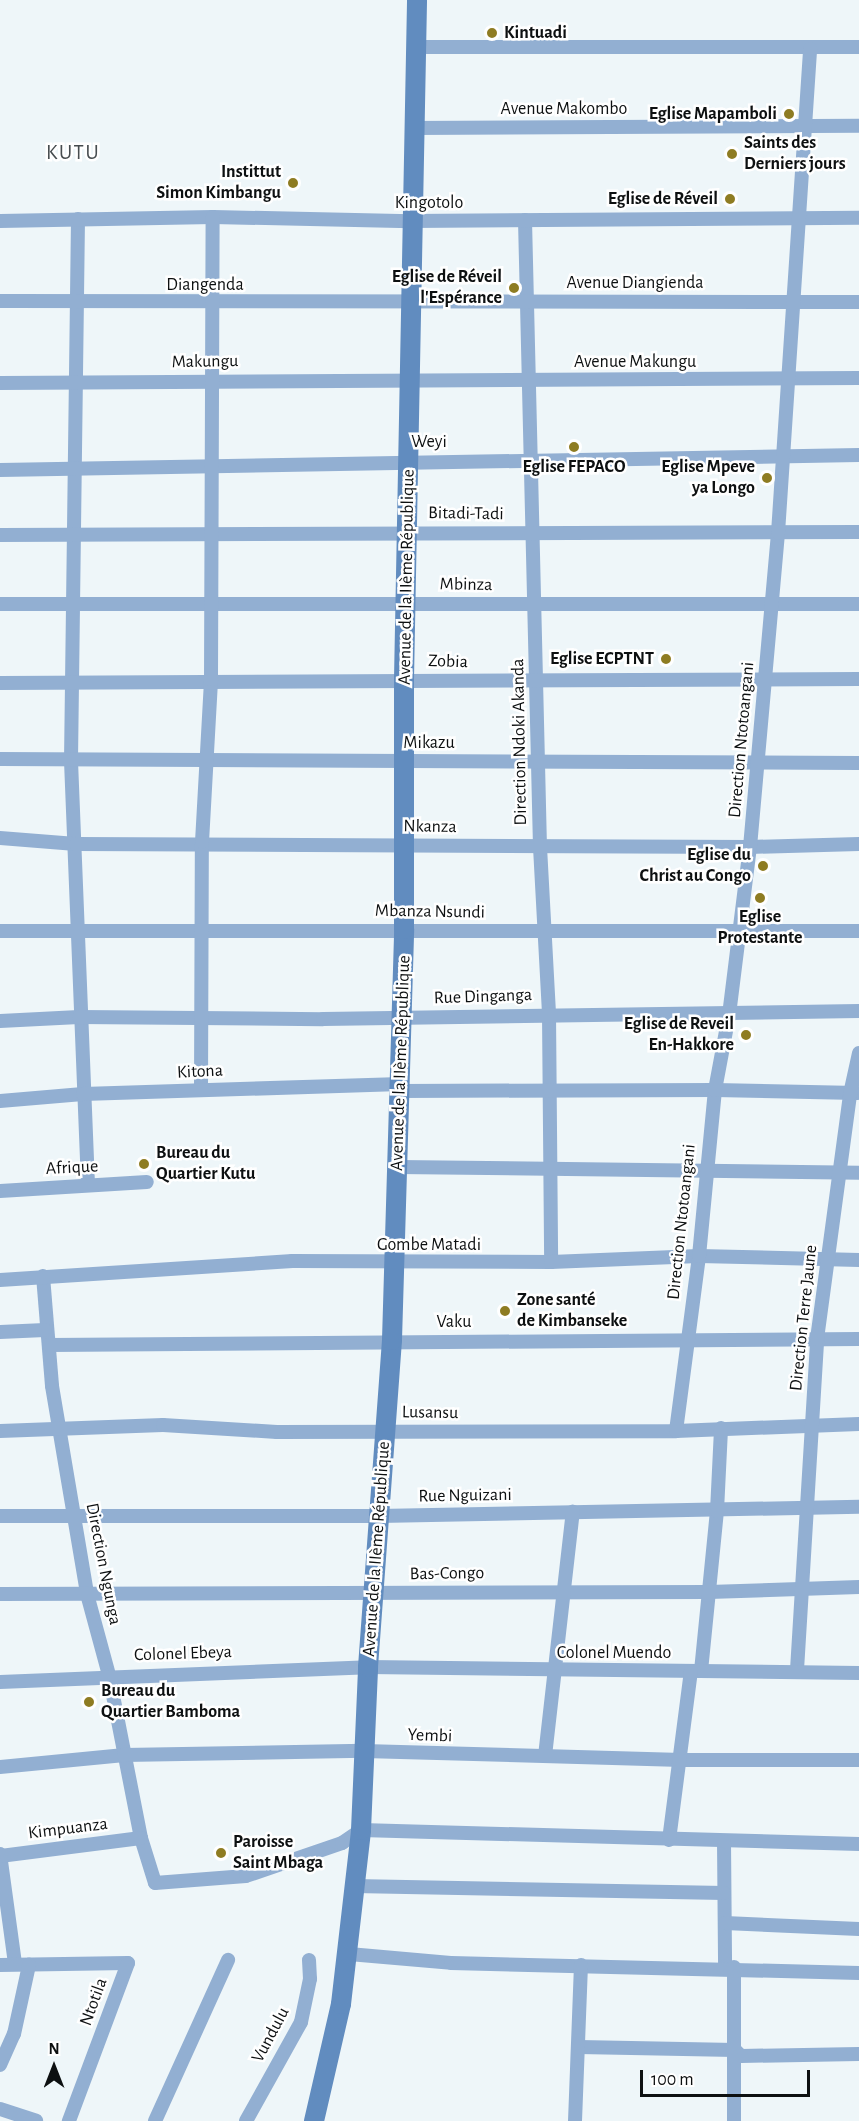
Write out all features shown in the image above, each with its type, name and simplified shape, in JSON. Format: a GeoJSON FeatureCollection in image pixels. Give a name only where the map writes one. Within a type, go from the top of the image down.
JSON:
{"type":"FeatureCollection","features":[{"type":"Feature","properties":{"kind":"street","name":"Avenue de la IIème République"},"geometry":{"type":"LineString","coordinates":[[314,2121],[335,2038],[361,1830],[368,1667],[392,1340],[405,929],[405,679],[411,380],[411,221],[417,0]]}},
{"type":"Feature","properties":{"kind":"street"},"geometry":{"type":"LineString","coordinates":[[415,47],[810,49],[859,47]]}},
{"type":"Feature","properties":{"kind":"street","name":"Direction Ntotoangani"},"geometry":{"type":"LineString","coordinates":[[676,1431],[699,1256],[704,1173],[715,1090],[729,1016],[758,765],[795,301],[810,49]]}},
{"type":"Feature","properties":{"kind":"street","name":"Avenue Makombo"},"geometry":{"type":"LineString","coordinates":[[413,128],[859,126]]}},
{"type":"Feature","properties":{"kind":"street"},"geometry":{"type":"LineString","coordinates":[[201,1090],[204,929],[202,842],[211,679],[209,532],[214,304],[213,217]]}},
{"type":"Feature","properties":{"kind":"street","name":"Kingotolo"},"geometry":{"type":"LineString","coordinates":[[0,221],[213,217],[411,221],[859,218]]}},
{"type":"Feature","properties":{"kind":"street"},"geometry":{"type":"LineString","coordinates":[[78,219],[72,532],[75,579],[72,602],[71,761],[81,928],[79,1017],[88,1185]]}},
{"type":"Feature","properties":{"kind":"street","name":"Direction Ndoki Akanda"},"geometry":{"type":"LineString","coordinates":[[525,220],[540,761],[540,847],[549,1014],[551,1262]]}},
{"type":"Feature","properties":{"kind":"street","name":"Diangenda"},"geometry":{"type":"LineString","coordinates":[[0,302],[214,304],[411,302]]}},
{"type":"Feature","properties":{"kind":"street","name":"Avenue Diangienda"},"geometry":{"type":"LineString","coordinates":[[411,302],[859,302]]}},
{"type":"Feature","properties":{"kind":"street","name":"Avenue Makungu"},"geometry":{"type":"LineString","coordinates":[[411,380],[859,378]]}},
{"type":"Feature","properties":{"kind":"street","name":"Makungu"},"geometry":{"type":"LineString","coordinates":[[0,383],[411,380]]}},
{"type":"Feature","properties":{"kind":"street","name":"Weyi"},"geometry":{"type":"LineString","coordinates":[[0,470],[211,463],[859,454]]}},
{"type":"Feature","properties":{"kind":"street","name":"Bitadi-Tadi"},"geometry":{"type":"LineString","coordinates":[[0,535],[72,532],[859,532]]}},
{"type":"Feature","properties":{"kind":"street","name":"Mbinza"},"geometry":{"type":"LineString","coordinates":[[0,604],[72,602],[406,602],[772,606],[859,604]]}},
{"type":"Feature","properties":{"kind":"street","name":"Zobia"},"geometry":{"type":"LineString","coordinates":[[0,682],[405,679],[537,683],[766,682],[859,679]]}},
{"type":"Feature","properties":{"kind":"street","name":"Mikazu"},"geometry":{"type":"LineString","coordinates":[[0,759],[540,761],[758,765],[859,763]]}},
{"type":"Feature","properties":{"kind":"street","name":"Nkanza"},"geometry":{"type":"LineString","coordinates":[[0,838],[75,844],[202,842],[540,847],[750,847],[859,844]]}},
{"type":"Feature","properties":{"kind":"street","name":"Mbanza Nsundi"},"geometry":{"type":"LineString","coordinates":[[0,931],[81,928],[859,931]]}},
{"type":"Feature","properties":{"kind":"street","name":"Rue Dinganga"},"geometry":{"type":"LineString","coordinates":[[0,1021],[79,1017],[202,1016],[403,1018],[549,1014],[729,1016],[859,1011]]}},
{"type":"Feature","properties":{"kind":"street","name":"Direction Terre Jaune"},"geometry":{"type":"LineString","coordinates":[[798,1670],[817,1339],[855,1094],[859,1053]]}},
{"type":"Feature","properties":{"kind":"street","name":"Kitona"},"geometry":{"type":"LineString","coordinates":[[0,1101],[83,1094],[401,1087],[548,1091],[715,1090],[855,1094]]}},
{"type":"Feature","properties":{"kind":"street"},"geometry":{"type":"LineString","coordinates":[[398,1167],[704,1173],[859,1173]]}},
{"type":"Feature","properties":{"kind":"street","name":"Afrique"},"geometry":{"type":"LineString","coordinates":[[0,1191],[147,1182]]}},
{"type":"Feature","properties":{"kind":"street","name":"Gombe Matadi"},"geometry":{"type":"LineString","coordinates":[[0,1280],[292,1261],[394,1264],[551,1262],[699,1256],[859,1260]]}},
{"type":"Feature","properties":{"kind":"street","name":"Direction Ngunga"},"geometry":{"type":"LineString","coordinates":[[43,1276],[45,1330],[49,1344],[58,1430],[76,1517],[87,1594],[109,1675],[151,1880],[160,1883],[246,1876],[342,1843],[361,1830]]}},
{"type":"Feature","properties":{"kind":"street"},"geometry":{"type":"LineString","coordinates":[[0,1332],[45,1330]]}},
{"type":"Feature","properties":{"kind":"street","name":"Vaku"},"geometry":{"type":"LineString","coordinates":[[49,1344],[392,1340],[686,1342],[859,1339]]}},
{"type":"Feature","properties":{"kind":"street","name":"Lusansu"},"geometry":{"type":"LineString","coordinates":[[0,1431],[163,1425],[277,1432],[676,1431],[859,1424]]}},
{"type":"Feature","properties":{"kind":"street"},"geometry":{"type":"LineString","coordinates":[[669,1840],[709,1592],[717,1511],[721,1428]]}},
{"type":"Feature","properties":{"kind":"street","name":"Rue Nguizani"},"geometry":{"type":"LineString","coordinates":[[0,1516],[379,1516],[859,1507]]}},
{"type":"Feature","properties":{"kind":"street"},"geometry":{"type":"LineString","coordinates":[[545,1756],[573,1512]]}},
{"type":"Feature","properties":{"kind":"street","name":"Bas-Congo"},"geometry":{"type":"LineString","coordinates":[[0,1594],[565,1590],[709,1592],[859,1587]]}},
{"type":"Feature","properties":{"kind":"street","name":"Colonel Muendo"},"geometry":{"type":"LineString","coordinates":[[368,1667],[554,1671],[859,1672]]}},
{"type":"Feature","properties":{"kind":"street","name":"Colonel Ebeya"},"geometry":{"type":"LineString","coordinates":[[0,1682],[109,1675],[368,1667]]}},
{"type":"Feature","properties":{"kind":"street","name":"Yembi"},"geometry":{"type":"LineString","coordinates":[[0,1767],[124,1755],[364,1752],[682,1760],[859,1760]]}},
{"type":"Feature","properties":{"kind":"street"},"geometry":{"type":"LineString","coordinates":[[361,1830],[859,1844]]}},
{"type":"Feature","properties":{"kind":"street","name":"Kimpuanza"},"geometry":{"type":"LineString","coordinates":[[0,1855],[141,1838]]}},
{"type":"Feature","properties":{"kind":"street"},"geometry":{"type":"LineString","coordinates":[[724,1842],[725,1923],[735,2050],[734,2121]]}},
{"type":"Feature","properties":{"kind":"street"},"geometry":{"type":"LineString","coordinates":[[0,1855],[15,1964]]}},
{"type":"Feature","properties":{"kind":"street"},"geometry":{"type":"LineString","coordinates":[[354,1886],[724,1893]]}},
{"type":"Feature","properties":{"kind":"street"},"geometry":{"type":"LineString","coordinates":[[725,1923],[859,1929]]}},
{"type":"Feature","properties":{"kind":"street"},"geometry":{"type":"LineString","coordinates":[[346,1959],[349,1954],[451,1963],[730,1967],[859,1973]]}},
{"type":"Feature","properties":{"kind":"street"},"geometry":{"type":"LineString","coordinates":[[155,2121],[228,1960]]}},
{"type":"Feature","properties":{"kind":"street","name":"Vundulu"},"geometry":{"type":"LineString","coordinates":[[246,2121],[301,2022],[310,1979],[309,1960]]}},
{"type":"Feature","properties":{"kind":"street","name":"Ntotila"},"geometry":{"type":"LineString","coordinates":[[29,1965],[128,1963],[69,2121]]}},
{"type":"Feature","properties":{"kind":"street"},"geometry":{"type":"LineString","coordinates":[[0,1965],[29,1965],[14,2034],[0,2065]]}},
{"type":"Feature","properties":{"kind":"street"},"geometry":{"type":"LineString","coordinates":[[575,2121],[581,1965]]}},
{"type":"Feature","properties":{"kind":"street"},"geometry":{"type":"LineString","coordinates":[[579,2047],[735,2050],[741,2056],[859,2054]]}},
{"type":"Feature","properties":{"kind":"street"},"geometry":{"type":"LineString","coordinates":[[0,2109],[36,2121]]}},
{"type":"Feature","properties":{"kind":"place","name":"Kintuadi"},"geometry":{"type":"Point","coordinates":[492,33]}},
{"type":"Feature","properties":{"kind":"place","name":"Eglise Mapamboli"},"geometry":{"type":"Point","coordinates":[789,114]}},
{"type":"Feature","properties":{"kind":"place","name":"Saints des Derniers jours"},"geometry":{"type":"Point","coordinates":[732,154]}},
{"type":"Feature","properties":{"kind":"place","name":"Instittut Simon Kimbangu"},"geometry":{"type":"Point","coordinates":[293,183]}},
{"type":"Feature","properties":{"kind":"place","name":"Eglise de Réveil"},"geometry":{"type":"Point","coordinates":[730,199]}},
{"type":"Feature","properties":{"kind":"place","name":"Eglise de Réveil l'Espérance"},"geometry":{"type":"Point","coordinates":[514,288]}},
{"type":"Feature","properties":{"kind":"place","name":"Eglise FEPACO"},"geometry":{"type":"Point","coordinates":[574,447]}},
{"type":"Feature","properties":{"kind":"place","name":"Eglise Mpeve ya Longo"},"geometry":{"type":"Point","coordinates":[767,478]}},
{"type":"Feature","properties":{"kind":"place","name":"Eglise ECPTNT"},"geometry":{"type":"Point","coordinates":[666,659]}},
{"type":"Feature","properties":{"kind":"place","name":"Eglise du Christ au Congo"},"geometry":{"type":"Point","coordinates":[763,866]}},
{"type":"Feature","properties":{"kind":"place","name":"Eglise Protestante"},"geometry":{"type":"Point","coordinates":[760,898]}},
{"type":"Feature","properties":{"kind":"place","name":"Eglise de Reveil En-Hakkore"},"geometry":{"type":"Point","coordinates":[746,1035]}},
{"type":"Feature","properties":{"kind":"place","name":"Bureau du Quartier Kutu"},"geometry":{"type":"Point","coordinates":[144,1164]}},
{"type":"Feature","properties":{"kind":"place","name":"Zone santé de Kimbanseke"},"geometry":{"type":"Point","coordinates":[505,1311]}},
{"type":"Feature","properties":{"kind":"place","name":"Bureau du Quartier Bamboma"},"geometry":{"type":"Point","coordinates":[89,1702]}},
{"type":"Feature","properties":{"kind":"place","name":"Paroisse Saint Mbaga"},"geometry":{"type":"Point","coordinates":[221,1853]}},
{"type":"Feature","properties":{"kind":"district","name":"KUTU"},"geometry":{"type":"Point","coordinates":[73,153]}}]}
